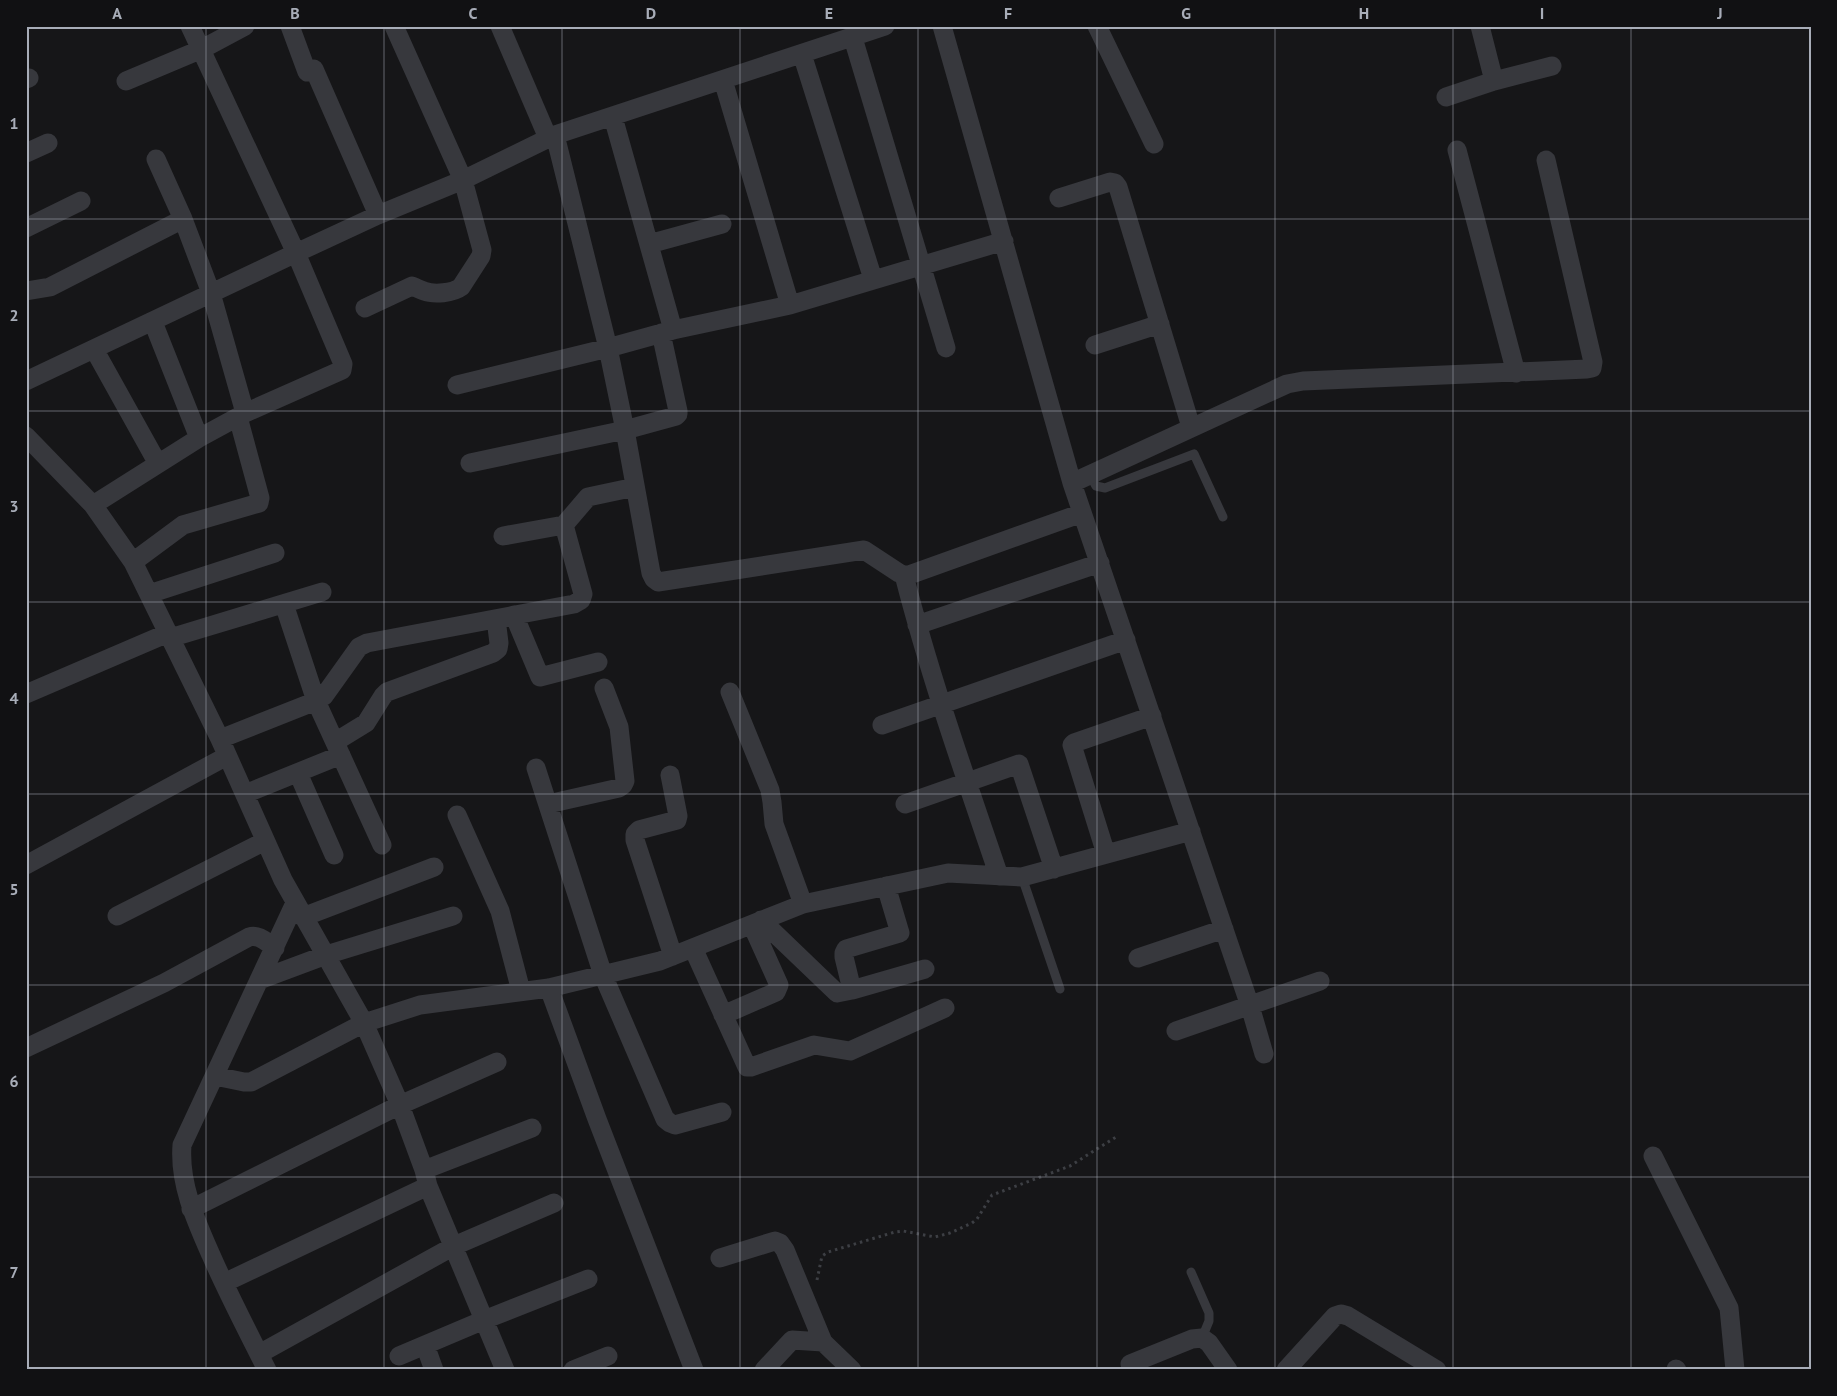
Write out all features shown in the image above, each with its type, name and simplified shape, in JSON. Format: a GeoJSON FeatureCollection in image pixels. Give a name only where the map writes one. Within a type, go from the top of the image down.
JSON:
{"type":"FeatureCollection","features":[{"type":"Feature","properties":{"kind":"street"},"geometry":{"type":"LineString","coordinates":[[93,504],[199,438],[242,415],[342,370],[343,364],[296,253],[190,26]]}},
{"type":"Feature","properties":{"kind":"street"},"geometry":{"type":"LineString","coordinates":[[126,81],[202,49],[245,26]]}},
{"type":"Feature","properties":{"kind":"street"},"geometry":{"type":"LineString","coordinates":[[290,26],[378,215]]}},
{"type":"Feature","properties":{"kind":"street"},"geometry":{"type":"LineString","coordinates":[[365,308],[412,286],[427,292],[452,292],[461,287],[482,250],[463,180],[394,26]]}},
{"type":"Feature","properties":{"kind":"street"},"geometry":{"type":"LineString","coordinates":[[500,26],[552,137],[608,348],[651,573],[654,579],[658,582],[857,550],[864,550],[904,575],[909,575],[1082,513]]}},
{"type":"Feature","properties":{"kind":"street"},"geometry":{"type":"LineString","coordinates":[[26,381],[296,253],[378,215],[463,180],[552,137],[885,26]]}},
{"type":"Feature","properties":{"kind":"street"},"geometry":{"type":"LineString","coordinates":[[942,26],[1072,483],[1250,1006],[1264,1054]]}},
{"type":"Feature","properties":{"kind":"street"},"geometry":{"type":"LineString","coordinates":[[1097,26],[1154,144]]}},
{"type":"Feature","properties":{"kind":"street"},"geometry":{"type":"LineString","coordinates":[[1480,26],[1494,82]]}},
{"type":"Feature","properties":{"kind":"street"},"geometry":{"type":"LineString","coordinates":[[853,38],[946,348]]}},
{"type":"Feature","properties":{"kind":"street"},"geometry":{"type":"LineString","coordinates":[[802,54],[873,279]]}},
{"type":"Feature","properties":{"kind":"street"},"geometry":{"type":"LineString","coordinates":[[1446,97],[1552,66]]}},
{"type":"Feature","properties":{"kind":"street"},"geometry":{"type":"LineString","coordinates":[[723,80],[790,305]]}},
{"type":"Feature","properties":{"kind":"street"},"geometry":{"type":"LineString","coordinates":[[470,463],[625,430],[678,414],[667,331],[648,244],[613,117]]}},
{"type":"Feature","properties":{"kind":"street"},"geometry":{"type":"LineString","coordinates":[[26,153],[48,143]]}},
{"type":"Feature","properties":{"kind":"street"},"geometry":{"type":"LineString","coordinates":[[1457,150],[1516,373]]}},
{"type":"Feature","properties":{"kind":"street"},"geometry":{"type":"LineString","coordinates":[[133,562],[183,525],[259,502],[260,498],[242,415],[211,293],[183,219],[156,159]]}},
{"type":"Feature","properties":{"kind":"street"},"geometry":{"type":"LineString","coordinates":[[1072,483],[1273,389],[1295,383],[1587,370],[1592,368],[1593,362],[1546,160]]}},
{"type":"Feature","properties":{"kind":"street"},"geometry":{"type":"LineString","coordinates":[[1058,198],[1110,182],[1115,183],[1118,187],[1191,427]]}},
{"type":"Feature","properties":{"kind":"street"},"geometry":{"type":"LineString","coordinates":[[26,228],[81,202]]}},
{"type":"Feature","properties":{"kind":"street"},"geometry":{"type":"LineString","coordinates":[[26,291],[50,287],[183,219]]}},
{"type":"Feature","properties":{"kind":"street"},"geometry":{"type":"LineString","coordinates":[[648,244],[722,224]]}},
{"type":"Feature","properties":{"kind":"street"},"geometry":{"type":"LineString","coordinates":[[457,385],[608,348],[667,331],[790,305],[1004,241]]}},
{"type":"Feature","properties":{"kind":"street"},"geometry":{"type":"LineString","coordinates":[[153,322],[199,438]]}},
{"type":"Feature","properties":{"kind":"street"},"geometry":{"type":"LineString","coordinates":[[1095,345],[1160,324]]}},
{"type":"Feature","properties":{"kind":"street"},"geometry":{"type":"LineString","coordinates":[[94,350],[158,464]]}},
{"type":"Feature","properties":{"kind":"street"},"geometry":{"type":"LineString","coordinates":[[26,436],[93,504],[133,562],[224,748],[282,880],[364,1023],[400,1105],[426,1178],[505,1370]]}},
{"type":"Feature","properties":{"kind":"street"},"geometry":{"type":"LineString","coordinates":[[503,536],[564,526],[588,497],[636,487]]}},
{"type":"Feature","properties":{"kind":"street"},"geometry":{"type":"LineString","coordinates":[[26,865],[224,748],[316,702],[324,696],[359,647],[367,643],[574,604],[581,600],[583,594],[564,526]]}},
{"type":"Feature","properties":{"kind":"street"},"geometry":{"type":"LineString","coordinates":[[149,594],[276,553]]}},
{"type":"Feature","properties":{"kind":"street"},"geometry":{"type":"LineString","coordinates":[[917,625],[1100,563]]}},
{"type":"Feature","properties":{"kind":"street"},"geometry":{"type":"LineString","coordinates":[[904,575],[917,625],[942,705],[999,876]]}},
{"type":"Feature","properties":{"kind":"street"},"geometry":{"type":"LineString","coordinates":[[26,694],[169,635],[322,592]]}},
{"type":"Feature","properties":{"kind":"street"},"geometry":{"type":"LineString","coordinates":[[284,604],[316,702],[382,845]]}},
{"type":"Feature","properties":{"kind":"street"},"geometry":{"type":"LineString","coordinates":[[514,615],[540,677],[598,662]]}},
{"type":"Feature","properties":{"kind":"street"},"geometry":{"type":"LineString","coordinates":[[244,794],[298,773],[338,749],[366,723],[387,692],[493,653],[498,649],[499,643],[496,619]]}},
{"type":"Feature","properties":{"kind":"street"},"geometry":{"type":"LineString","coordinates":[[882,725],[1126,640]]}},
{"type":"Feature","properties":{"kind":"street"},"geometry":{"type":"LineString","coordinates":[[548,804],[619,788],[624,785],[619,728],[604,688]]}},
{"type":"Feature","properties":{"kind":"street"},"geometry":{"type":"LineString","coordinates":[[730,692],[772,796],[774,824],[803,904]]}},
{"type":"Feature","properties":{"kind":"street"},"geometry":{"type":"LineString","coordinates":[[1106,854],[1072,745],[1152,716]]}},
{"type":"Feature","properties":{"kind":"street"},"geometry":{"type":"LineString","coordinates":[[905,804],[1019,764],[1054,868]]}},
{"type":"Feature","properties":{"kind":"street"},"geometry":{"type":"LineString","coordinates":[[536,768],[603,975],[665,1119],[675,1125],[722,1112]]}},
{"type":"Feature","properties":{"kind":"street"},"geometry":{"type":"LineString","coordinates":[[298,773],[334,855]]}},
{"type":"Feature","properties":{"kind":"street"},"geometry":{"type":"LineString","coordinates":[[670,775],[678,816],[677,820],[639,830],[635,834],[635,840],[673,956]]}},
{"type":"Feature","properties":{"kind":"street"},"geometry":{"type":"LineString","coordinates":[[457,815],[500,911],[521,991]]}},
{"type":"Feature","properties":{"kind":"street"},"geometry":{"type":"LineString","coordinates":[[215,1076],[251,1082],[364,1023],[429,1003],[549,988],[660,961],[803,904],[948,873],[1022,877],[1191,831]]}},
{"type":"Feature","properties":{"kind":"street"},"geometry":{"type":"LineString","coordinates":[[116,916],[265,841]]}},
{"type":"Feature","properties":{"kind":"street"},"geometry":{"type":"LineString","coordinates":[[434,867],[299,910],[274,948],[182,1145],[181,1156],[191,1209],[224,1284],[263,1362],[454,1246],[554,1203]]}},
{"type":"Feature","properties":{"kind":"street"},"geometry":{"type":"LineString","coordinates":[[852,990],[844,957],[846,949],[900,933],[886,886]]}},
{"type":"Feature","properties":{"kind":"street"},"geometry":{"type":"LineString","coordinates":[[260,980],[326,956],[453,916]]}},
{"type":"Feature","properties":{"kind":"street"},"geometry":{"type":"LineString","coordinates":[[757,923],[837,993],[925,969]]}},
{"type":"Feature","properties":{"kind":"street"},"geometry":{"type":"LineString","coordinates":[[723,1015],[776,992],[778,989],[779,985],[757,923]]}},
{"type":"Feature","properties":{"kind":"street"},"geometry":{"type":"LineString","coordinates":[[1138,958],[1224,929]]}},
{"type":"Feature","properties":{"kind":"street"},"geometry":{"type":"LineString","coordinates":[[26,1048],[164,984],[249,937],[260,937],[274,948]]}},
{"type":"Feature","properties":{"kind":"street"},"geometry":{"type":"LineString","coordinates":[[693,948],[747,1067],[814,1045],[850,1051],[945,1008]]}},
{"type":"Feature","properties":{"kind":"street"},"geometry":{"type":"LineString","coordinates":[[1176,1031],[1320,981]]}},
{"type":"Feature","properties":{"kind":"street"},"geometry":{"type":"LineString","coordinates":[[549,988],[597,1119],[694,1370]]}},
{"type":"Feature","properties":{"kind":"street"},"geometry":{"type":"LineString","coordinates":[[191,1209],[400,1105],[497,1062]]}},
{"type":"Feature","properties":{"kind":"street"},"geometry":{"type":"LineString","coordinates":[[224,1284],[426,1178],[532,1128]]}},
{"type":"Feature","properties":{"kind":"street"},"geometry":{"type":"LineString","coordinates":[[1653,1156],[1727,1302],[1735,1370]]}},
{"type":"Feature","properties":{"kind":"street"},"geometry":{"type":"LineString","coordinates":[[720,1258],[774,1241],[780,1243],[786,1250],[823,1342],[852,1370]]}},
{"type":"Feature","properties":{"kind":"street"},"geometry":{"type":"LineString","coordinates":[[398,1356],[588,1278]]}},
{"type":"Feature","properties":{"kind":"street"},"geometry":{"type":"LineString","coordinates":[[1286,1370],[1335,1316],[1341,1314],[1348,1316],[1437,1370]]}},
{"type":"Feature","properties":{"kind":"street"},"geometry":{"type":"LineString","coordinates":[[1130,1364],[1192,1339],[1202,1338],[1209,1342],[1228,1370]]}},
{"type":"Feature","properties":{"kind":"street"},"geometry":{"type":"LineString","coordinates":[[764,1370],[792,1340],[823,1342]]}},
{"type":"Feature","properties":{"kind":"street"},"geometry":{"type":"LineString","coordinates":[[425,1345],[434,1370]]}},
{"type":"Feature","properties":{"kind":"street"},"geometry":{"type":"LineString","coordinates":[[573,1370],[608,1356]]}},
{"type":"Feature","properties":{"kind":"lane"},"geometry":{"type":"LineString","coordinates":[[1090,475],[1096,486],[1105,488],[1194,454],[1223,517]]}},
{"type":"Feature","properties":{"kind":"lane"},"geometry":{"type":"LineString","coordinates":[[1022,877],[1060,989]]}},
{"type":"Feature","properties":{"kind":"lane"},"geometry":{"type":"LineString","coordinates":[[1191,1272],[1209,1314],[1202,1338]]}},
{"type":"Feature","properties":{"kind":"path"},"geometry":{"type":"LineString","coordinates":[[811,1313],[820,1262],[822,1256],[828,1252],[895,1232],[903,1231],[935,1237],[950,1234],[977,1219],[992,1195],[1070,1166],[1116,1137]]}}]}
